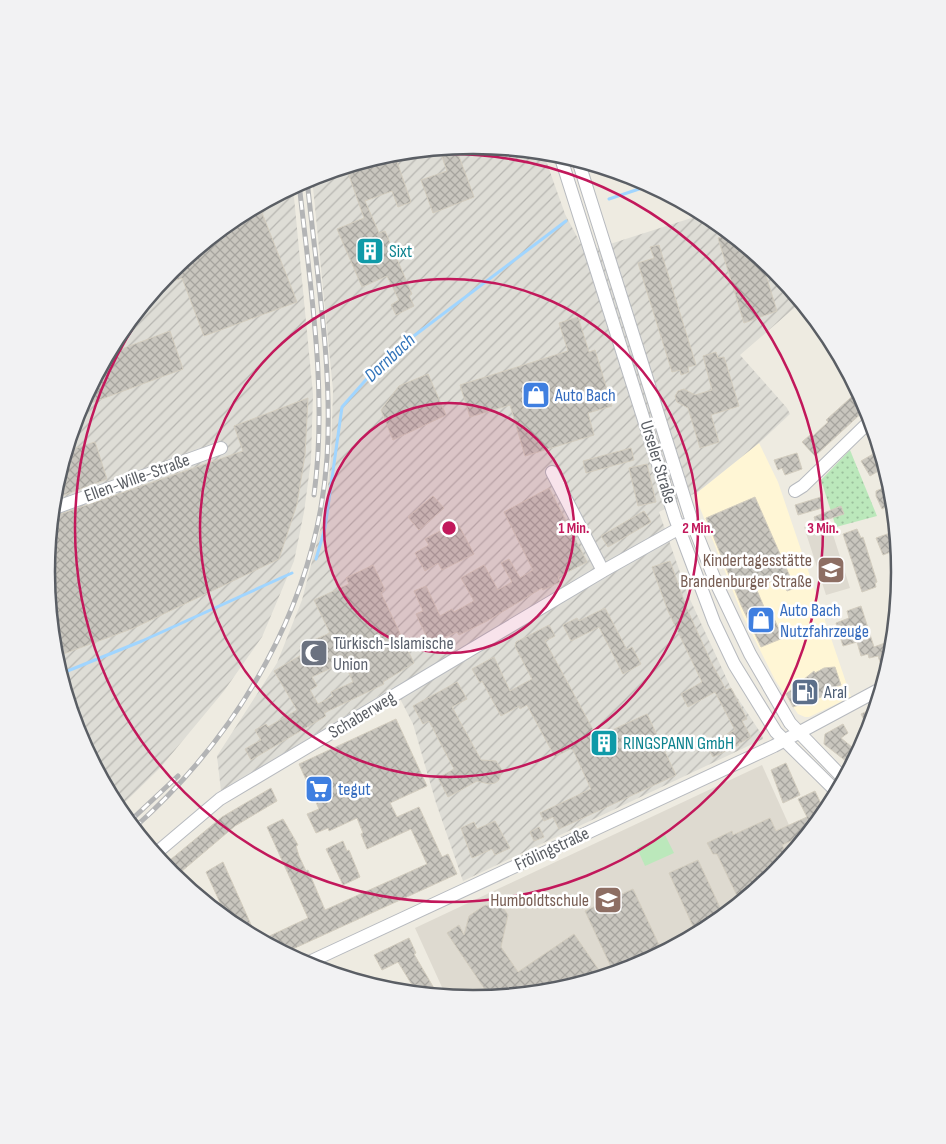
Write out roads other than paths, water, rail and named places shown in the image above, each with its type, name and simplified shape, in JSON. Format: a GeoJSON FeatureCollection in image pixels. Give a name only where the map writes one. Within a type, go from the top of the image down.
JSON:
{"type":"FeatureCollection","features":[{"type":"Feature","properties":{"kind":"street","name":"Urseler Straße"},"geometry":{"type":"LineString","coordinates":[[563,164],[679,528],[714,622],[734,664],[760,708],[784,741],[832,787]]}},
{"type":"Feature","properties":{"kind":"street","name":"Urseler Straße"},"geometry":{"type":"LineString","coordinates":[[580,168],[692,522],[716,585],[770,692],[798,733],[839,774]]}},
{"type":"Feature","properties":{"kind":"street"},"geometry":{"type":"LineString","coordinates":[[795,491],[803,486],[865,426]]}},
{"type":"Feature","properties":{"kind":"street","name":"Ellen-Wille-Straße"},"geometry":{"type":"LineString","coordinates":[[61,506],[221,448]]}},
{"type":"Feature","properties":{"kind":"street"},"geometry":{"type":"LineString","coordinates":[[552,472],[603,571]]}},
{"type":"Feature","properties":{"kind":"street","name":"Schaberweg"},"geometry":{"type":"LineString","coordinates":[[160,849],[212,804],[603,571],[692,522]]}},
{"type":"Feature","properties":{"kind":"street","name":"Frölingstraße"},"geometry":{"type":"LineString","coordinates":[[316,959],[784,741],[873,693]]}},
{"type":"Feature","properties":{"kind":"waterway","name":"Dornbach"},"geometry":{"type":"LineString","coordinates":[[609,199],[639,189]]}},
{"type":"Feature","properties":{"kind":"waterway","name":"Dornbach"},"geometry":{"type":"LineString","coordinates":[[316,559],[325,528],[342,407],[386,357],[566,221]]}},
{"type":"Feature","properties":{"kind":"waterway","name":"Dornbach"},"geometry":{"type":"LineString","coordinates":[[67,671],[142,641],[292,573]]}},
{"type":"Feature","properties":{"kind":"railway"},"geometry":{"type":"LineString","coordinates":[[139,823],[172,791],[207,751],[239,708],[266,662],[289,614],[308,563],[320,511],[327,458],[328,423],[326,354],[308,188]]}},
{"type":"Feature","properties":{"kind":"railway"},"geometry":{"type":"LineString","coordinates":[[300,192],[316,339],[318,378],[318,456],[314,495]]}},
{"type":"Feature","properties":{"kind":"railway"},"geometry":{"type":"LineString","coordinates":[[134,817],[178,776]]}},
{"type":"Feature","properties":{"kind":"place","name":"Sixt"},"geometry":{"type":"Point","coordinates":[370,251]}},
{"type":"Feature","properties":{"kind":"place","name":"Auto Bach"},"geometry":{"type":"Point","coordinates":[536,395]}},
{"type":"Feature","properties":{"kind":"place","name":"Kindertagesstätte Brandenburger Straße"},"geometry":{"type":"Point","coordinates":[831,570]}},
{"type":"Feature","properties":{"kind":"place","name":"Auto Bach Nutzfahrzeuge"},"geometry":{"type":"Point","coordinates":[761,620]}},
{"type":"Feature","properties":{"kind":"place","name":"Türkisch-Islamische Union"},"geometry":{"type":"Point","coordinates":[314,653]}},
{"type":"Feature","properties":{"kind":"place","name":"Aral"},"geometry":{"type":"Point","coordinates":[805,692]}},
{"type":"Feature","properties":{"kind":"place","name":"RINGSPANN GmbH"},"geometry":{"type":"Point","coordinates":[604,743]}},
{"type":"Feature","properties":{"kind":"place","name":"tegut"},"geometry":{"type":"Point","coordinates":[319,789]}},
{"type":"Feature","properties":{"kind":"place","name":"Humboldtschule"},"geometry":{"type":"Point","coordinates":[608,900]}}]}
